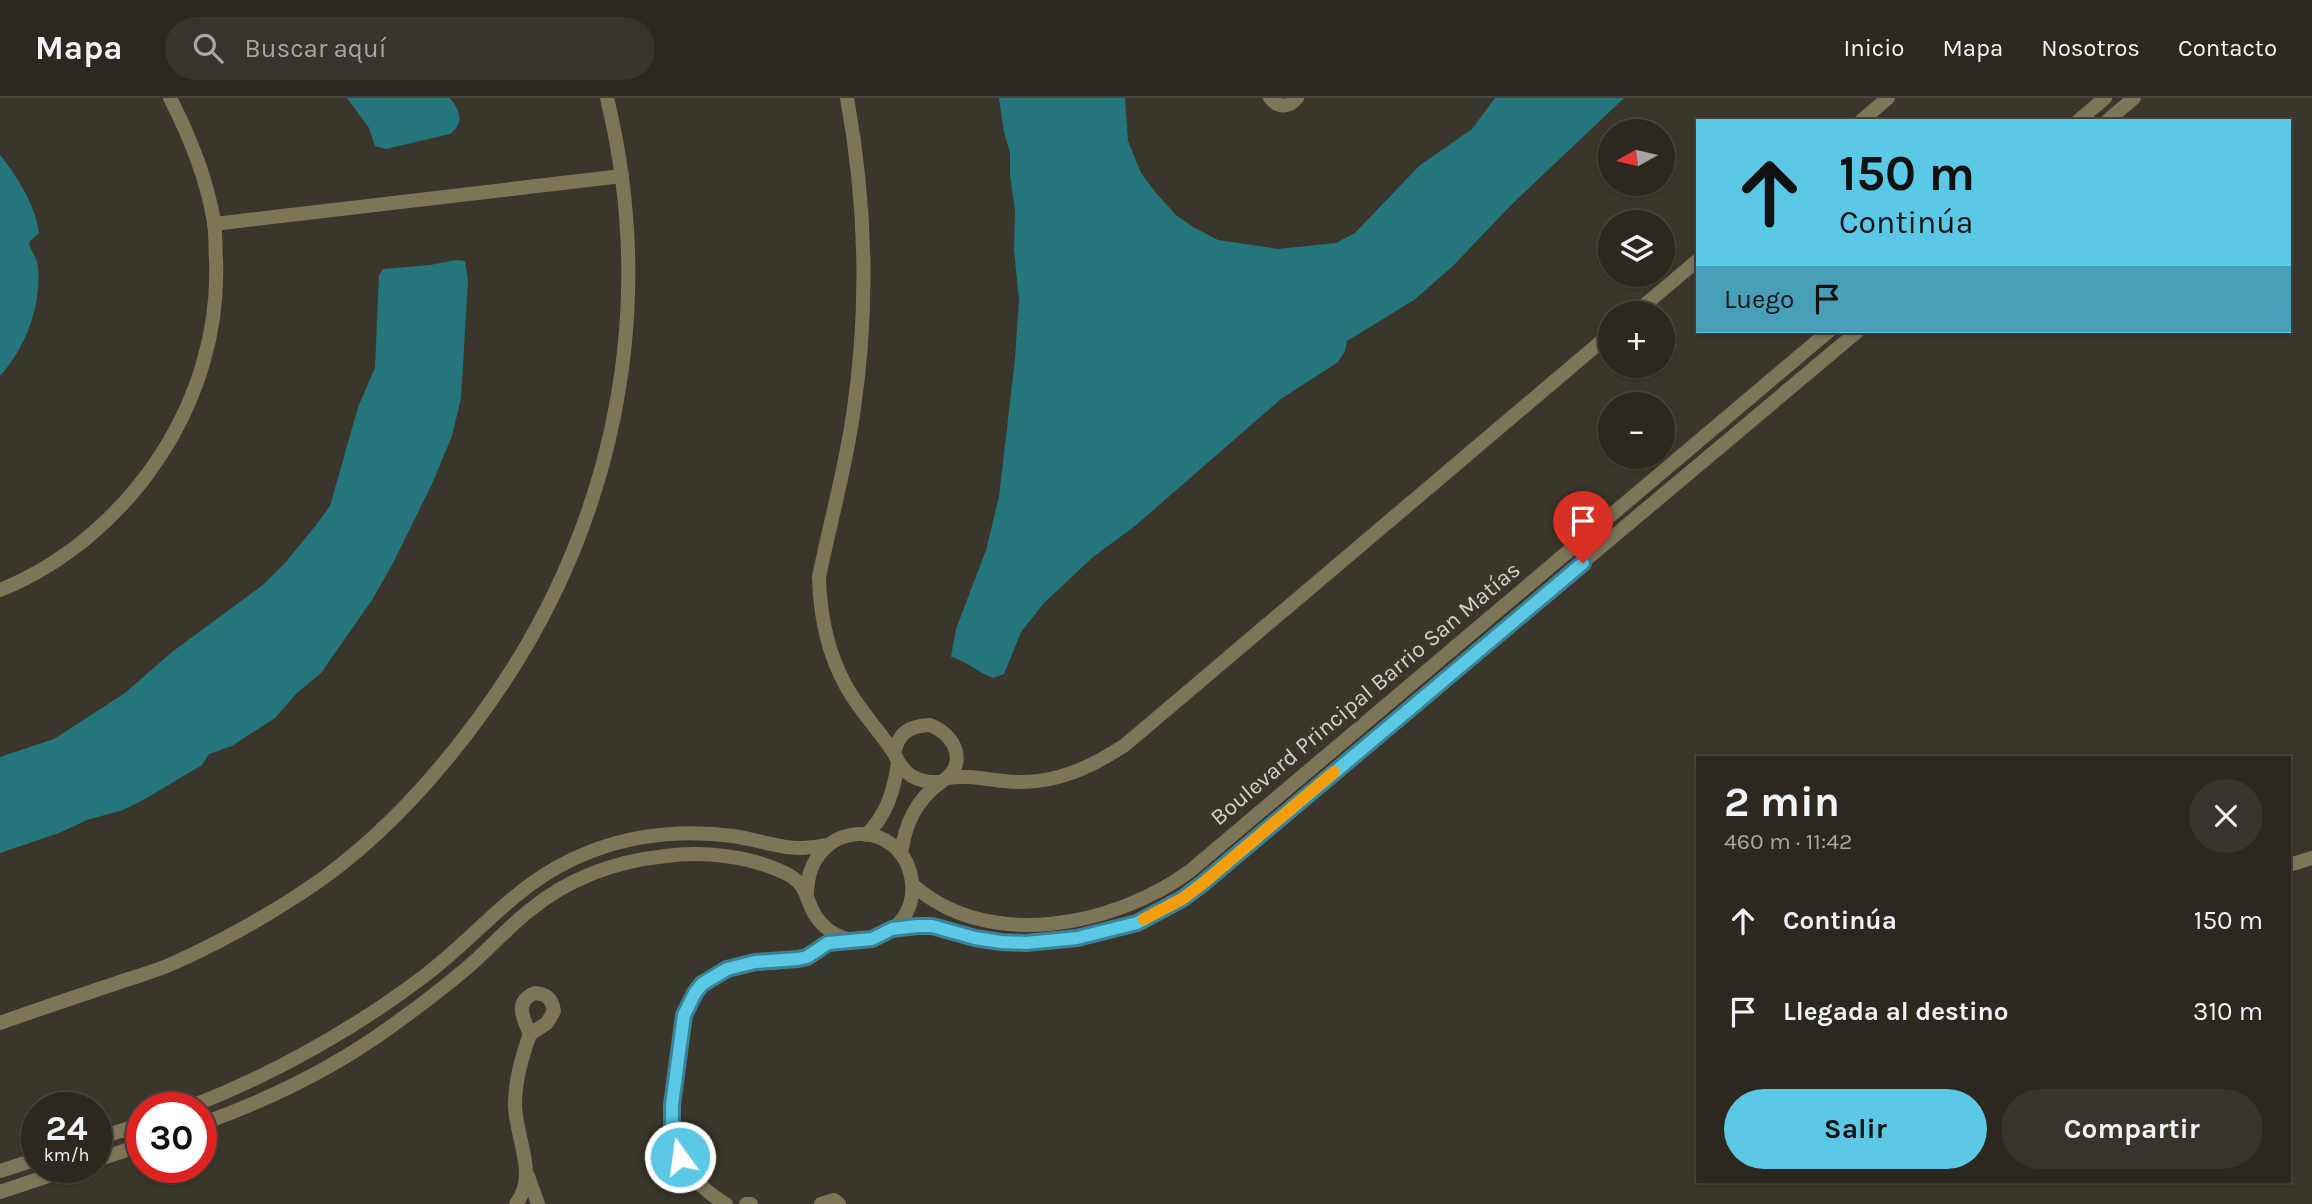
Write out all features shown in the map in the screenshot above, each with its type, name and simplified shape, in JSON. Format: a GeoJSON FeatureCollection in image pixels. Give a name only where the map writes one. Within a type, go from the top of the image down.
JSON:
{"type":"FeatureCollection","features":[{"type":"Feature","properties":{"kind":"street"},"geometry":{"type":"LineString","coordinates":[[0,590],[46,566],[97,529],[124,504],[145,479],[165,447],[196,386],[212,332],[216,272],[214,224],[196,156],[170,98]]}},
{"type":"Feature","properties":{"kind":"street"},"geometry":{"type":"LineString","coordinates":[[0,1023],[173,964],[304,892],[380,832],[429,782],[482,714],[514,667],[546,612],[573,556],[602,469],[617,408],[627,311],[626,226],[622,176],[607,98]]}},
{"type":"Feature","properties":{"kind":"street"},"geometry":{"type":"LineString","coordinates":[[847,98],[859,174],[862,315],[853,416],[819,577],[820,603],[823,629],[846,687],[906,773],[918,780],[979,777],[1017,782],[1042,781],[1088,767],[1125,745],[1598,344]]}},
{"type":"Feature","properties":{"kind":"street"},"geometry":{"type":"LineString","coordinates":[[1270,98],[1278,105],[1284,106],[1297,98]]}},
{"type":"Feature","properties":{"kind":"street"},"geometry":{"type":"LineString","coordinates":[[1863,119],[1888,98]]}},
{"type":"Feature","properties":{"kind":"street"},"geometry":{"type":"LineString","coordinates":[[2080,119],[2105,98]]}},
{"type":"Feature","properties":{"kind":"street"},"geometry":{"type":"LineString","coordinates":[[2109,119],[2134,98]]}},
{"type":"Feature","properties":{"kind":"street"},"geometry":{"type":"LineString","coordinates":[[214,224],[622,176]]}},
{"type":"Feature","properties":{"kind":"street"},"geometry":{"type":"LineString","coordinates":[[1648,301],[1696,262]]}},
{"type":"Feature","properties":{"kind":"street","name":"Boulevard Principal Barrio San Matías"},"geometry":{"type":"LineString","coordinates":[[913,885],[931,901],[967,916],[986,921],[1040,924],[1066,922],[1121,909],[1166,888],[1191,871],[1827,333]]}},
{"type":"Feature","properties":{"kind":"street","name":"Boulevard Principal Barrio San Matías"},"geometry":{"type":"LineString","coordinates":[[892,929],[932,926],[1001,942],[1050,942],[1107,932],[1137,923],[1182,899],[1856,333]]}},
{"type":"Feature","properties":{"kind":"street"},"geometry":{"type":"LineString","coordinates":[[870,720],[888,726],[930,725],[942,730],[979,777]]}},
{"type":"Feature","properties":{"kind":"street"},"geometry":{"type":"LineString","coordinates":[[866,835],[875,826],[890,800],[897,741],[903,731],[917,726]]}},
{"type":"Feature","properties":{"kind":"street"},"geometry":{"type":"LineString","coordinates":[[901,854],[909,821],[918,803],[927,792],[957,768],[956,748]]}},
{"type":"Feature","properties":{"kind":"street"},"geometry":{"type":"LineString","coordinates":[[217,1096],[279,1068],[353,1024],[424,976],[529,884],[583,854],[633,839],[680,833],[735,836],[793,849],[827,845],[852,835],[866,835],[891,845],[901,854],[913,885],[908,909],[892,929],[872,939],[828,943],[807,957],[755,962],[727,969],[702,984],[684,1015],[672,1105],[675,1140],[687,1169],[712,1196],[726,1204]]}},
{"type":"Feature","properties":{"kind":"street"},"geometry":{"type":"LineString","coordinates":[[807,894],[811,867],[827,845]]}},
{"type":"Feature","properties":{"kind":"street"},"geometry":{"type":"LineString","coordinates":[[217,1118],[304,1079],[390,1027],[467,967],[550,894],[605,869],[667,855],[726,857],[754,862],[797,880],[807,894],[818,920],[837,936],[849,939]]}},
{"type":"Feature","properties":{"kind":"street"},"geometry":{"type":"LineString","coordinates":[[2291,865],[2312,859]]}},
{"type":"Feature","properties":{"kind":"street"},"geometry":{"type":"LineString","coordinates":[[818,920],[819,947]]}},
{"type":"Feature","properties":{"kind":"street"},"geometry":{"type":"LineString","coordinates":[[530,1034],[519,1070],[515,1105],[528,1176],[538,1204]]}},
{"type":"Feature","properties":{"kind":"street"},"geometry":{"type":"LineString","coordinates":[[0,1171],[21,1164]]}},
{"type":"Feature","properties":{"kind":"street"},"geometry":{"type":"LineString","coordinates":[[516,1204],[522,1196],[528,1176]]}},
{"type":"Feature","properties":{"kind":"street"},"geometry":{"type":"LineString","coordinates":[[0,1192],[27,1183]]}},
{"type":"Feature","properties":{"kind":"street"},"geometry":{"type":"LineString","coordinates":[[821,1204],[834,1200],[839,1204]]}},
{"type":"Feature","properties":{"kind":"water"},"geometry":{"type":"Polygon","coordinates":[[[347,98],[450,98],[458,112],[458,126],[450,134],[386,149],[375,146],[369,128],[347,98]]]}},
{"type":"Feature","properties":{"kind":"water"},"geometry":{"type":"Polygon","coordinates":[[[999,98],[1125,98],[1128,141],[1141,173],[1176,215],[1218,240],[1278,249],[1336,243],[1355,233],[1419,166],[1472,129],[1495,98],[1624,98],[1602,119],[1598,119],[1598,123],[1512,204],[1453,266],[1414,300],[1347,341],[1345,351],[1338,362],[1281,399],[1135,526],[1093,557],[1044,603],[1021,632],[1004,674],[993,678],[951,657],[956,629],[986,550],[999,497],[1015,359],[1019,300],[1014,250],[1015,211],[1010,153],[999,98]]]}},
{"type":"Feature","properties":{"kind":"water"},"geometry":{"type":"Polygon","coordinates":[[[0,155],[25,192],[39,233],[29,242],[38,268],[34,312],[24,339],[0,376],[0,155]]]}},
{"type":"Feature","properties":{"kind":"water"},"geometry":{"type":"Polygon","coordinates":[[[465,261],[468,280],[461,398],[452,436],[393,563],[372,600],[321,673],[297,693],[275,718],[232,746],[209,754],[202,765],[145,799],[123,810],[87,820],[59,833],[0,853],[0,757],[54,739],[125,693],[172,652],[264,584],[285,563],[330,506],[358,407],[375,368],[379,275],[383,269],[465,261]]]}},
{"type":"Feature","properties":{"kind":"slow traffic"},"geometry":{"type":"LineString","coordinates":[[1144,919],[1182,899],[1202,884],[1334,772]]}},
{"type":"Feature","properties":{"kind":"route"},"geometry":{"type":"LineString","coordinates":[[680,1157],[672,1124],[672,1105],[684,1015],[695,993],[712,977],[727,969],[755,962],[807,957],[828,943],[872,939],[892,929],[932,926],[975,938],[1026,943],[1077,938],[1137,923],[1182,899],[1202,884],[1583,563]]}}]}
